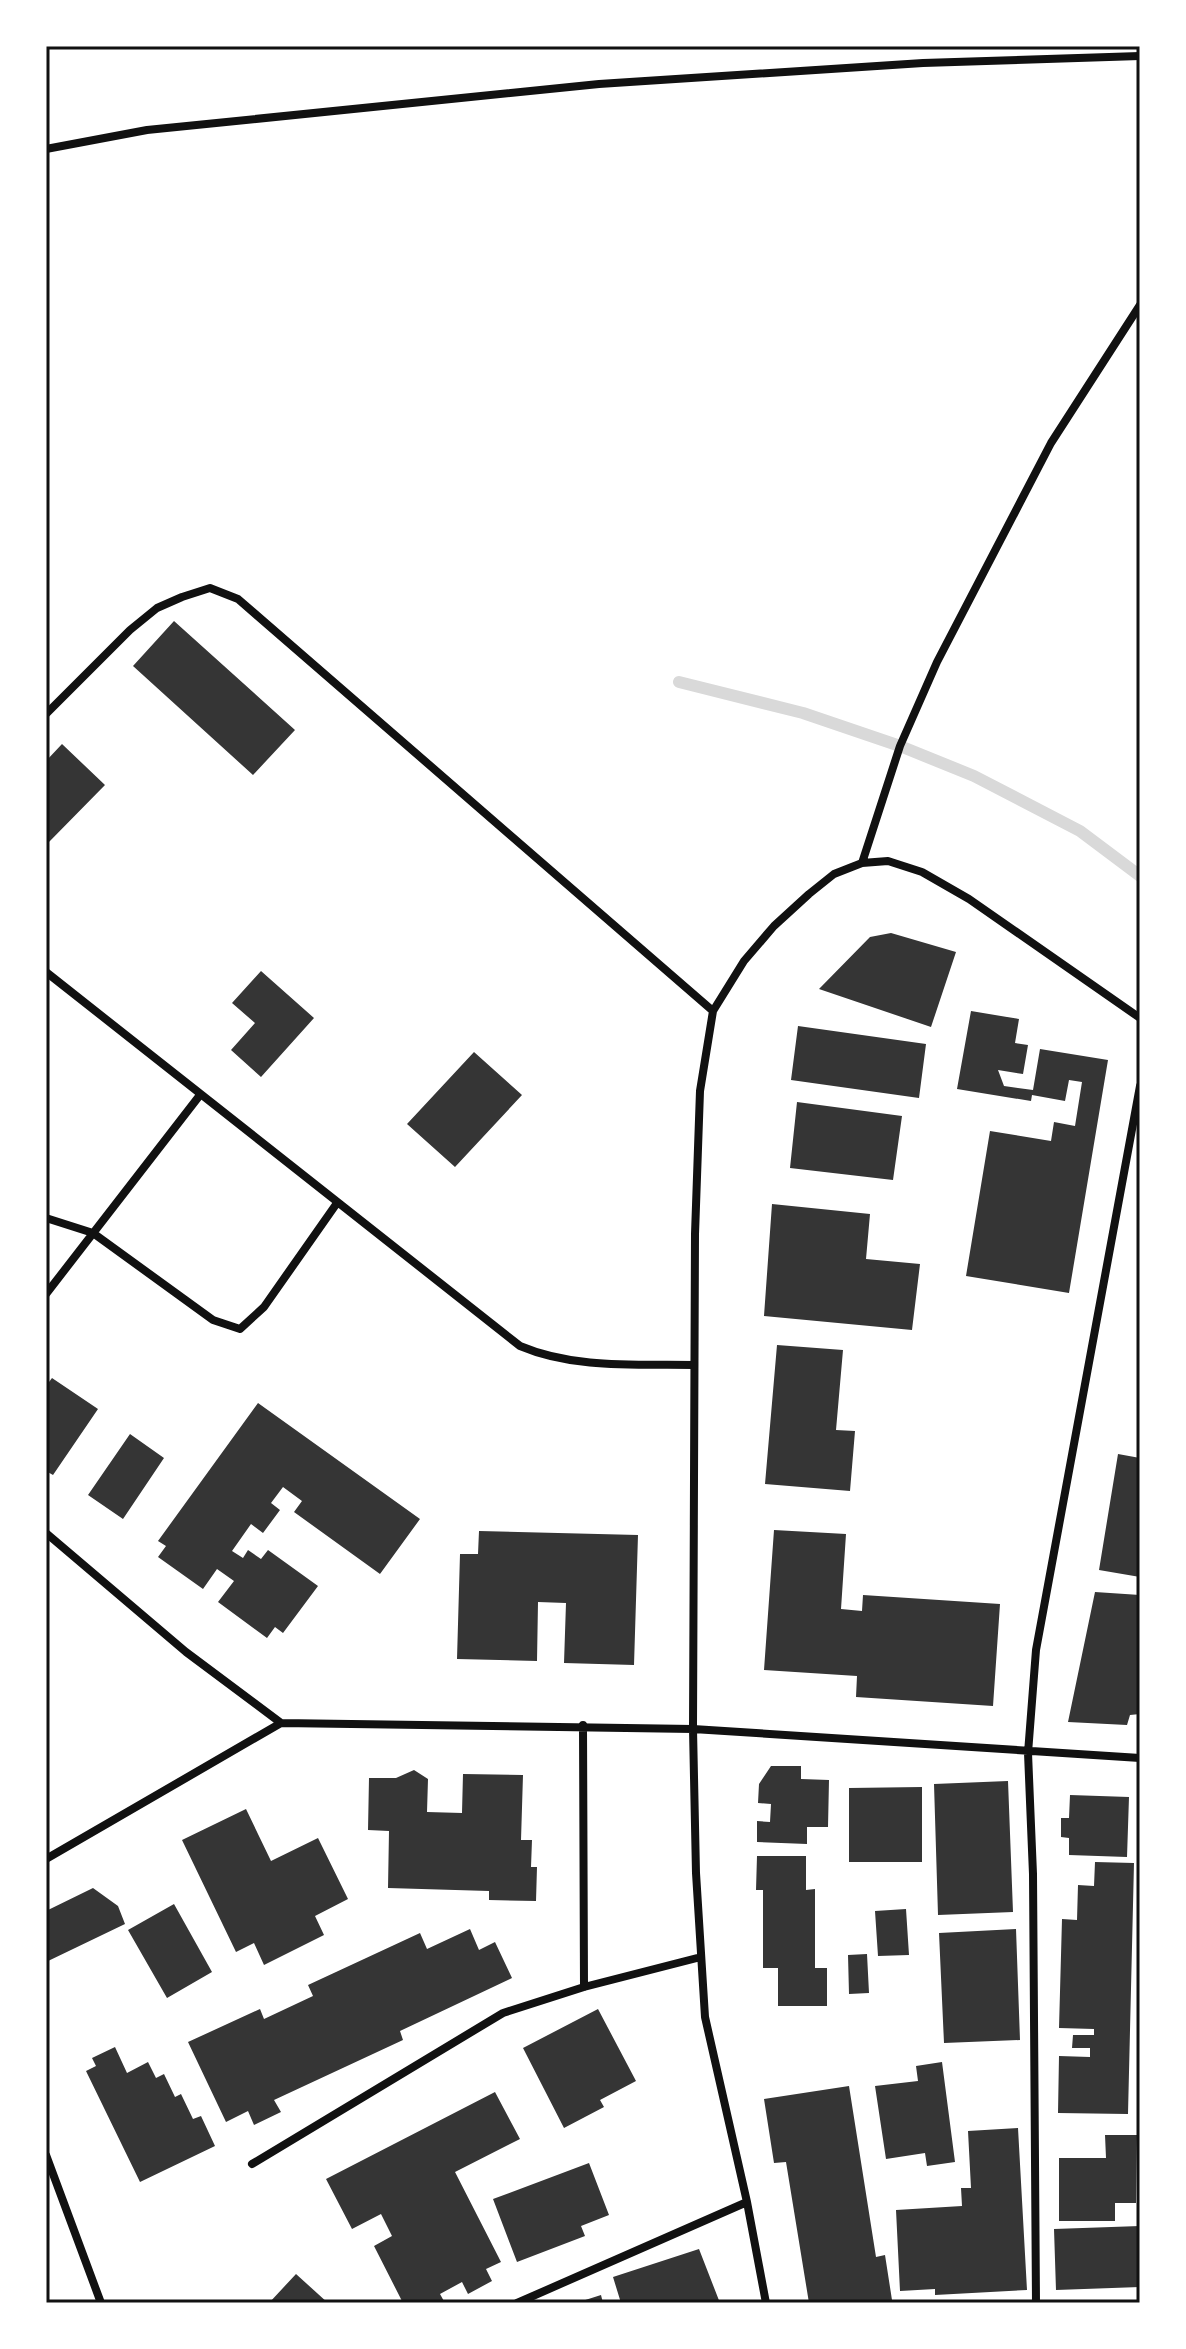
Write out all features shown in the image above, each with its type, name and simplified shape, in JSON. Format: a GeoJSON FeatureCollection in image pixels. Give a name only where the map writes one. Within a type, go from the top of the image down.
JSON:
{"type":"FeatureCollection","features":[{"type":"Feature","properties":{"kind":"street"},"geometry":{"type":"LineString","coordinates":[[46,149],[147,130],[599,84],[923,63],[1140,56]]}},
{"type":"Feature","properties":{"kind":"street"},"geometry":{"type":"LineString","coordinates":[[862,863],[900,746],[937,662],[1051,443],[1140,305]]}},
{"type":"Feature","properties":{"kind":"street"},"geometry":{"type":"LineString","coordinates":[[46,714],[130,630],[157,608],[210,588],[238,599],[713,1011]]}},
{"type":"Feature","properties":{"kind":"street"},"geometry":{"type":"LineString","coordinates":[[766,2303],[747,2202],[705,2017],[696,1873],[693,1729],[697,1122],[703,1060],[713,1011],[744,961],[774,926],[809,894],[834,874],[862,863],[888,861],[922,872],[969,899],[1140,1018]]}},
{"type":"Feature","properties":{"kind":"street"},"geometry":{"type":"LineString","coordinates":[[46,972],[520,1346],[551,1357],[590,1363],[694,1365]]}},
{"type":"Feature","properties":{"kind":"street"},"geometry":{"type":"LineString","coordinates":[[1036,2303],[1033,1874],[1028,1753],[1036,1650],[1140,1086]]}},
{"type":"Feature","properties":{"kind":"street"},"geometry":{"type":"LineString","coordinates":[[46,1294],[200,1095]]}},
{"type":"Feature","properties":{"kind":"street"},"geometry":{"type":"LineString","coordinates":[[46,1218],[93,1233],[213,1320],[240,1329],[264,1307],[337,1203]]}},
{"type":"Feature","properties":{"kind":"street"},"geometry":{"type":"LineString","coordinates":[[46,1533],[186,1652],[281,1723]]}},
{"type":"Feature","properties":{"kind":"street"},"geometry":{"type":"LineString","coordinates":[[46,1859],[281,1723],[693,1729],[1140,1758]]}},
{"type":"Feature","properties":{"kind":"street"},"geometry":{"type":"LineString","coordinates":[[583,1725],[584,1987]]}},
{"type":"Feature","properties":{"kind":"street"},"geometry":{"type":"LineString","coordinates":[[252,2164],[503,2013],[584,1987],[701,1957]]}},
{"type":"Feature","properties":{"kind":"street"},"geometry":{"type":"LineString","coordinates":[[46,2155],[101,2303]]}},
{"type":"Feature","properties":{"kind":"street"},"geometry":{"type":"LineString","coordinates":[[517,2303],[747,2202]]}},
{"type":"Feature","properties":{"kind":"building"},"geometry":{"type":"Polygon","coordinates":[[[174,621],[295,730],[253,775],[133,666],[174,621]]]}},
{"type":"Feature","properties":{"kind":"building"},"geometry":{"type":"Polygon","coordinates":[[[62,744],[105,785],[48,843],[46,761],[62,744]]]}},
{"type":"Feature","properties":{"kind":"building"},"geometry":{"type":"Polygon","coordinates":[[[891,933],[956,952],[931,1027],[819,989],[870,937],[891,933]]]}},
{"type":"Feature","properties":{"kind":"building"},"geometry":{"type":"Polygon","coordinates":[[[261,971],[314,1018],[261,1077],[231,1050],[255,1023],[232,1003],[261,971]]]}},
{"type":"Feature","properties":{"kind":"building"},"geometry":{"type":"Polygon","coordinates":[[[971,1011],[1019,1019],[1015,1043],[1028,1045],[1023,1074],[998,1070],[1004,1086],[1033,1090],[1040,1049],[1108,1060],[1069,1293],[966,1276],[990,1131],[1051,1141],[1054,1122],[1075,1126],[1082,1082],[1069,1080],[1065,1101],[1032,1095],[1031,1101],[957,1089],[971,1011]]]}},
{"type":"Feature","properties":{"kind":"building"},"geometry":{"type":"Polygon","coordinates":[[[798,1026],[926,1044],[919,1098],[791,1080],[798,1026]]]}},
{"type":"Feature","properties":{"kind":"building"},"geometry":{"type":"Polygon","coordinates":[[[474,1052],[522,1095],[455,1167],[407,1124],[474,1052]]]}},
{"type":"Feature","properties":{"kind":"building"},"geometry":{"type":"Polygon","coordinates":[[[797,1102],[902,1116],[893,1180],[790,1168],[797,1102]]]}},
{"type":"Feature","properties":{"kind":"building"},"geometry":{"type":"Polygon","coordinates":[[[772,1204],[870,1214],[866,1259],[920,1264],[912,1330],[764,1316],[772,1204]]]}},
{"type":"Feature","properties":{"kind":"building"},"geometry":{"type":"Polygon","coordinates":[[[777,1345],[843,1350],[836,1430],[855,1431],[850,1491],[765,1484],[777,1345]]]}},
{"type":"Feature","properties":{"kind":"building"},"geometry":{"type":"Polygon","coordinates":[[[52,1378],[98,1409],[53,1475],[46,1471],[46,1386],[52,1378]]]}},
{"type":"Feature","properties":{"kind":"building"},"geometry":{"type":"Polygon","coordinates":[[[258,1403],[420,1519],[380,1574],[294,1512],[302,1501],[283,1487],[271,1503],[280,1510],[263,1533],[251,1524],[232,1551],[243,1558],[248,1550],[261,1559],[268,1550],[318,1586],[283,1633],[275,1627],[267,1638],[218,1602],[234,1581],[217,1569],[203,1589],[158,1557],[166,1546],[158,1541],[258,1403]]]}},
{"type":"Feature","properties":{"kind":"building"},"geometry":{"type":"Polygon","coordinates":[[[130,1434],[164,1458],[123,1519],[88,1495],[130,1434]]]}},
{"type":"Feature","properties":{"kind":"building"},"geometry":{"type":"Polygon","coordinates":[[[1118,1454],[1140,1458],[1140,1577],[1099,1570],[1118,1454]]]}},
{"type":"Feature","properties":{"kind":"building"},"geometry":{"type":"Polygon","coordinates":[[[774,1530],[846,1534],[841,1609],[862,1611],[863,1595],[1000,1604],[993,1706],[856,1697],[857,1676],[764,1670],[774,1530]]]}},
{"type":"Feature","properties":{"kind":"building"},"geometry":{"type":"Polygon","coordinates":[[[479,1531],[638,1535],[634,1665],[564,1663],[566,1603],[538,1602],[537,1661],[457,1659],[460,1554],[478,1554],[479,1531]]]}},
{"type":"Feature","properties":{"kind":"building"},"geometry":{"type":"Polygon","coordinates":[[[1095,1592],[1140,1595],[1140,1714],[1130,1715],[1127,1725],[1068,1722],[1095,1592]]]}},
{"type":"Feature","properties":{"kind":"building"},"geometry":{"type":"Polygon","coordinates":[[[771,1766],[801,1766],[801,1779],[829,1780],[828,1827],[807,1827],[807,1844],[757,1842],[757,1821],[770,1822],[771,1804],[758,1803],[759,1784],[771,1766]]]}},
{"type":"Feature","properties":{"kind":"building"},"geometry":{"type":"Polygon","coordinates":[[[414,1770],[428,1779],[427,1812],[462,1813],[463,1774],[523,1775],[521,1840],[532,1840],[531,1867],[537,1867],[536,1901],[489,1900],[489,1891],[388,1888],[389,1831],[368,1830],[369,1778],[396,1778],[414,1770]]]}},
{"type":"Feature","properties":{"kind":"building"},"geometry":{"type":"Polygon","coordinates":[[[1008,1781],[1013,1912],[938,1915],[934,1784],[1008,1781]]]}},
{"type":"Feature","properties":{"kind":"building"},"geometry":{"type":"Polygon","coordinates":[[[922,1787],[922,1862],[849,1862],[849,1788],[922,1787]]]}},
{"type":"Feature","properties":{"kind":"building"},"geometry":{"type":"Polygon","coordinates":[[[1070,1795],[1129,1797],[1127,1857],[1069,1855],[1069,1838],[1061,1837],[1061,1818],[1069,1818],[1070,1795]]]}},
{"type":"Feature","properties":{"kind":"building"},"geometry":{"type":"Polygon","coordinates":[[[246,1809],[271,1861],[318,1838],[348,1899],[315,1916],[324,1935],[264,1965],[254,1943],[236,1952],[182,1840],[246,1809]]]}},
{"type":"Feature","properties":{"kind":"building"},"geometry":{"type":"Polygon","coordinates":[[[757,1856],[806,1856],[806,1890],[815,1889],[815,1968],[827,1968],[827,2006],[778,2006],[778,1968],[763,1968],[763,1890],[756,1890],[757,1856]]]}},
{"type":"Feature","properties":{"kind":"building"},"geometry":{"type":"Polygon","coordinates":[[[1095,1862],[1134,1863],[1128,2114],[1058,2113],[1059,2056],[1090,2057],[1090,2048],[1072,2048],[1073,2035],[1094,2035],[1094,2029],[1059,2028],[1062,1919],[1077,1920],[1078,1885],[1094,1886],[1095,1862]]]}},
{"type":"Feature","properties":{"kind":"building"},"geometry":{"type":"Polygon","coordinates":[[[93,1888],[118,1906],[125,1924],[46,1962],[46,1911],[93,1888]]]}},
{"type":"Feature","properties":{"kind":"building"},"geometry":{"type":"Polygon","coordinates":[[[174,1904],[212,1972],[167,1998],[128,1930],[174,1904]]]}},
{"type":"Feature","properties":{"kind":"building"},"geometry":{"type":"Polygon","coordinates":[[[906,1909],[909,1955],[878,1956],[875,1911],[906,1909]]]}},
{"type":"Feature","properties":{"kind":"building"},"geometry":{"type":"Polygon","coordinates":[[[470,1929],[479,1950],[495,1942],[512,1978],[400,2031],[403,2040],[274,2100],[281,2112],[254,2125],[248,2111],[226,2122],[188,2042],[260,2009],[264,2019],[313,1996],[308,1985],[420,1933],[427,1949],[470,1929]]]}},
{"type":"Feature","properties":{"kind":"building"},"geometry":{"type":"Polygon","coordinates":[[[1016,1929],[1020,2040],[944,2043],[939,1933],[1016,1929]]]}},
{"type":"Feature","properties":{"kind":"building"},"geometry":{"type":"Polygon","coordinates":[[[867,1954],[869,1993],[849,1994],[848,1955],[867,1954]]]}},
{"type":"Feature","properties":{"kind":"building"},"geometry":{"type":"Polygon","coordinates":[[[598,2009],[636,2081],[600,2100],[604,2107],[564,2128],[523,2048],[598,2009]]]}},
{"type":"Feature","properties":{"kind":"building"},"geometry":{"type":"Polygon","coordinates":[[[115,2047],[127,2073],[148,2062],[156,2078],[164,2074],[175,2097],[181,2094],[193,2119],[201,2116],[215,2146],[140,2182],[86,2071],[96,2066],[92,2058],[115,2047]]]}},
{"type":"Feature","properties":{"kind":"building"},"geometry":{"type":"Polygon","coordinates":[[[942,2062],[955,2162],[927,2166],[925,2153],[886,2159],[875,2086],[918,2081],[916,2066],[942,2062]]]}},
{"type":"Feature","properties":{"kind":"building"},"geometry":{"type":"Polygon","coordinates":[[[849,2086],[876,2257],[885,2255],[892,2300],[809,2303],[786,2162],[774,2163],[764,2099],[849,2086]]]}},
{"type":"Feature","properties":{"kind":"building"},"geometry":{"type":"Polygon","coordinates":[[[495,2092],[520,2139],[455,2172],[501,2262],[486,2269],[492,2281],[468,2294],[462,2282],[440,2294],[445,2303],[403,2303],[374,2246],[392,2236],[381,2214],[352,2229],[326,2179],[495,2092]]]}},
{"type":"Feature","properties":{"kind":"building"},"geometry":{"type":"Polygon","coordinates":[[[1018,2128],[1027,2290],[935,2295],[935,2289],[900,2291],[896,2210],[962,2206],[961,2188],[971,2188],[968,2131],[1018,2128]]]}},
{"type":"Feature","properties":{"kind":"building"},"geometry":{"type":"Polygon","coordinates":[[[1105,2135],[1137,2135],[1136,2203],[1115,2203],[1115,2221],[1059,2221],[1059,2158],[1106,2158],[1105,2135]]]}},
{"type":"Feature","properties":{"kind":"building"},"geometry":{"type":"Polygon","coordinates":[[[589,2163],[609,2215],[581,2226],[585,2236],[517,2262],[493,2199],[589,2163]]]}},
{"type":"Feature","properties":{"kind":"building"},"geometry":{"type":"Polygon","coordinates":[[[1140,2226],[1140,2287],[1056,2290],[1054,2229],[1140,2226]]]}},
{"type":"Feature","properties":{"kind":"building"},"geometry":{"type":"Polygon","coordinates":[[[699,2249],[720,2303],[621,2303],[613,2277],[699,2249]]]}},
{"type":"Feature","properties":{"kind":"building"},"geometry":{"type":"Polygon","coordinates":[[[296,2274],[328,2303],[269,2303],[296,2274]]]}},
{"type":"Feature","properties":{"kind":"building"},"geometry":{"type":"Polygon","coordinates":[[[601,2295],[603,2303],[579,2303],[579,2302],[601,2295]]]}},
{"type":"Feature","properties":{"kind":"waterway"},"geometry":{"type":"LineString","coordinates":[[679,682],[803,713],[900,746],[974,776],[1080,831],[1140,876]]}}]}
